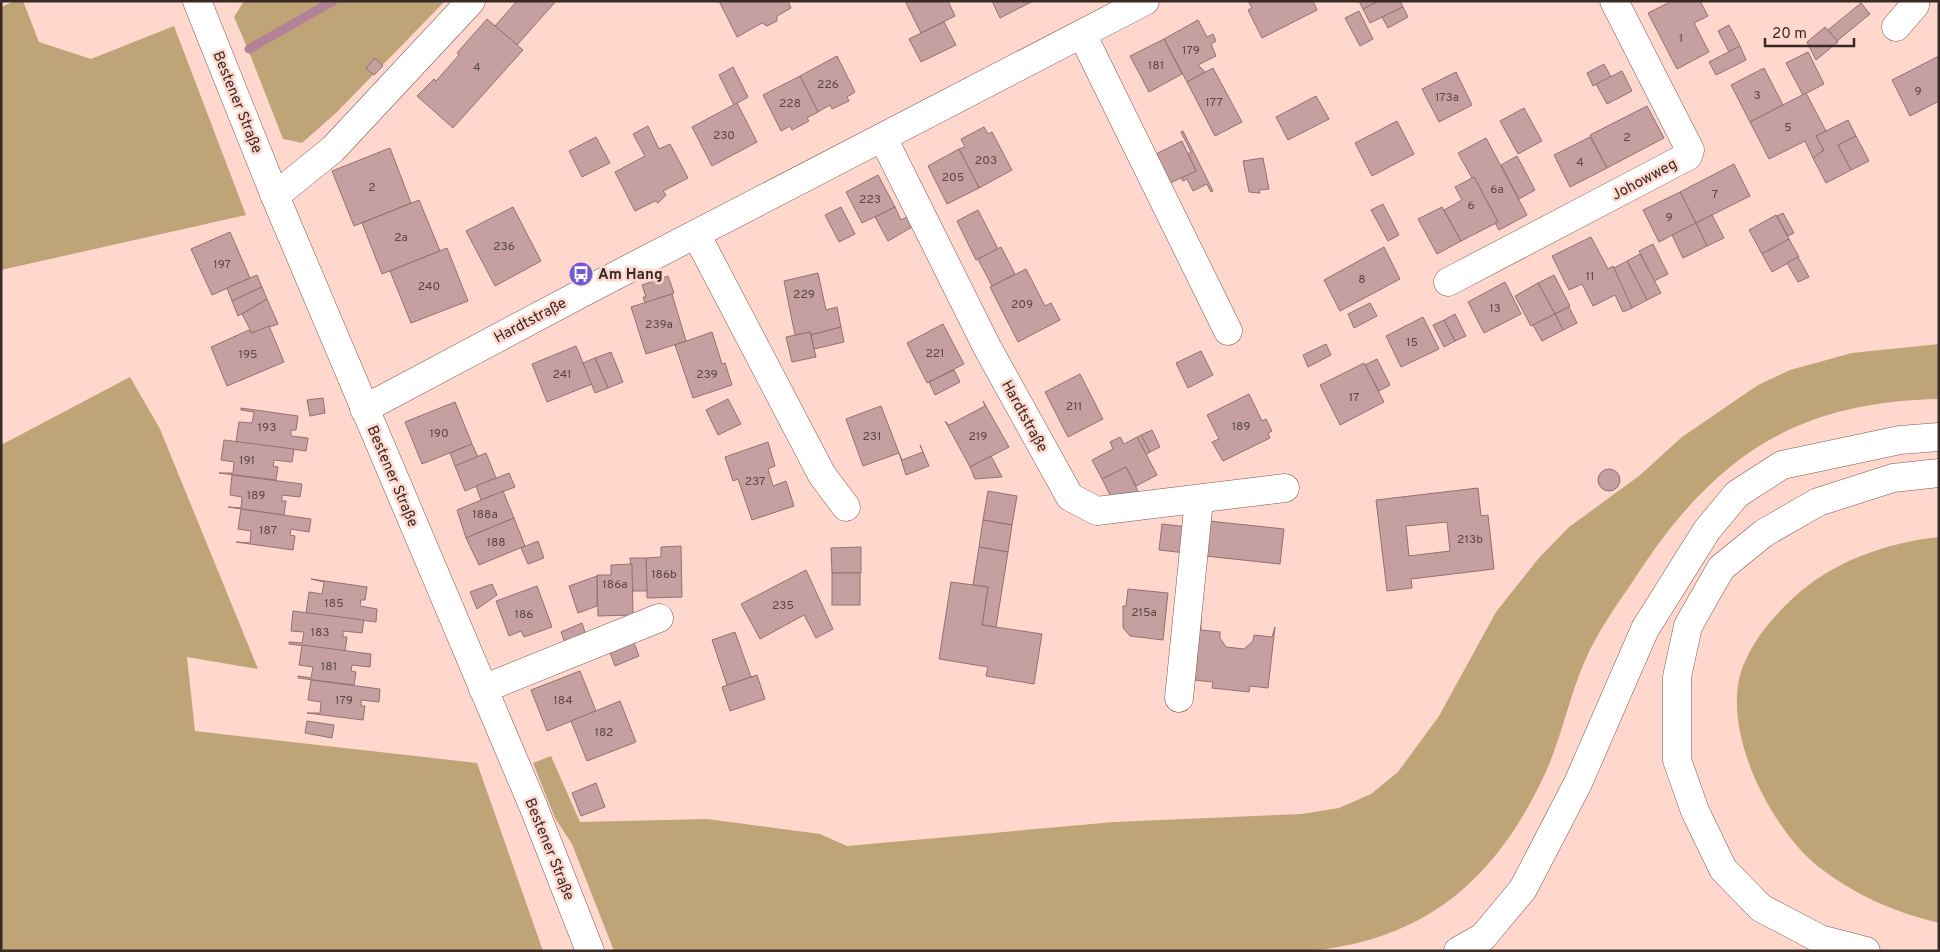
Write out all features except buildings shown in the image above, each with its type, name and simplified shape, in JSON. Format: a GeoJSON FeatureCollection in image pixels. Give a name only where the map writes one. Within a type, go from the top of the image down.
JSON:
{"type":"FeatureCollection","features":[{"type":"Feature","properties":{"kind":"main road"},"geometry":{"type":"LineString","coordinates":[[275,196],[333,148],[471,1]]}},
{"type":"Feature","properties":{"kind":"main road","name":"Hardtstraße"},"geometry":{"type":"LineString","coordinates":[[364,409],[1145,1]]}},
{"type":"Feature","properties":{"kind":"main road","name":"Johowweg"},"geometry":{"type":"LineString","coordinates":[[1448,282],[1688,156],[1690,150],[1614,1]]}},
{"type":"Feature","properties":{"kind":"main road"},"geometry":{"type":"LineString","coordinates":[[1896,27],[1916,5],[1915,1]]}},
{"type":"Feature","properties":{"kind":"main road","name":"Bestener Straße"},"geometry":{"type":"LineString","coordinates":[[205,11],[275,196],[534,808],[590,951]]}},
{"type":"Feature","properties":{"kind":"main road"},"geometry":{"type":"LineString","coordinates":[[1082,34],[1228,331]]}},
{"type":"Feature","properties":{"kind":"main road","name":"Hardtstraße"},"geometry":{"type":"LineString","coordinates":[[883,138],[987,347],[1070,497],[1097,511],[1285,488]]}},
{"type":"Feature","properties":{"kind":"main road"},"geometry":{"type":"LineString","coordinates":[[696,234],[822,475],[846,507]]}},
{"type":"Feature","properties":{"kind":"main road"},"geometry":{"type":"LineString","coordinates":[[1458,951],[1483,937],[1523,889],[1578,783],[1646,629],[1707,530],[1737,494],[1782,465],[1900,440],[1939,437]]}},
{"type":"Feature","properties":{"kind":"main road"},"geometry":{"type":"LineString","coordinates":[[1866,951],[1820,939],[1761,908],[1723,868],[1695,811],[1678,760],[1677,678],[1688,626],[1721,568],[1764,533],[1818,502],[1893,478],[1939,473]]}},
{"type":"Feature","properties":{"kind":"main road"},"geometry":{"type":"LineString","coordinates":[[1179,698],[1199,500]]}},
{"type":"Feature","properties":{"kind":"main road"},"geometry":{"type":"LineString","coordinates":[[483,689],[659,618]]}},
{"type":"Feature","properties":{"kind":"shaded area"},"geometry":{"type":"Polygon","coordinates":[[[15,1],[23,1],[39,42],[91,59],[174,26],[246,215],[1,270],[1,7],[15,1]]]}},
{"type":"Feature","properties":{"kind":"shaded area"},"geometry":{"type":"Polygon","coordinates":[[[244,1],[329,1],[247,47],[234,17],[244,1]]]}},
{"type":"Feature","properties":{"kind":"shaded area"},"geometry":{"type":"Polygon","coordinates":[[[337,1],[445,1],[337,112],[302,143],[283,139],[249,52],[337,1]]]}},
{"type":"Feature","properties":{"kind":"shaded area"},"geometry":{"type":"Polygon","coordinates":[[[1939,344],[1939,399],[1887,403],[1841,411],[1799,425],[1762,445],[1727,469],[1695,500],[1664,536],[1595,640],[1578,677],[1555,750],[1543,778],[1524,815],[1502,847],[1478,875],[1451,899],[1421,919],[1388,934],[1350,945],[1309,951],[614,951],[572,844],[555,818],[533,763],[551,756],[580,822],[707,819],[820,834],[847,846],[1114,822],[1302,814],[1339,808],[1371,794],[1398,772],[1439,716],[1496,612],[1538,559],[1569,527],[1639,476],[1682,437],[1758,385],[1790,370],[1852,353],[1939,344]]]}},
{"type":"Feature","properties":{"kind":"shaded area"},"geometry":{"type":"Polygon","coordinates":[[[130,377],[160,429],[258,669],[187,657],[195,731],[477,763],[543,951],[1,951],[1,445],[130,377]]]}},
{"type":"Feature","properties":{"kind":"shaded area"},"geometry":{"type":"Polygon","coordinates":[[[1939,537],[1939,923],[1907,914],[1862,895],[1833,878],[1801,851],[1767,803],[1754,776],[1744,747],[1738,718],[1737,691],[1743,666],[1758,638],[1777,614],[1807,586],[1841,565],[1860,556],[1899,544],[1939,537]]]}},
{"type":"Feature","properties":{"kind":"waterway"},"geometry":{"type":"LineString","coordinates":[[249,49],[333,1]]}},
{"type":"Feature","properties":{"kind":"place","name":"Am Hang"},"geometry":{"type":"Point","coordinates":[581,274]}}]}
